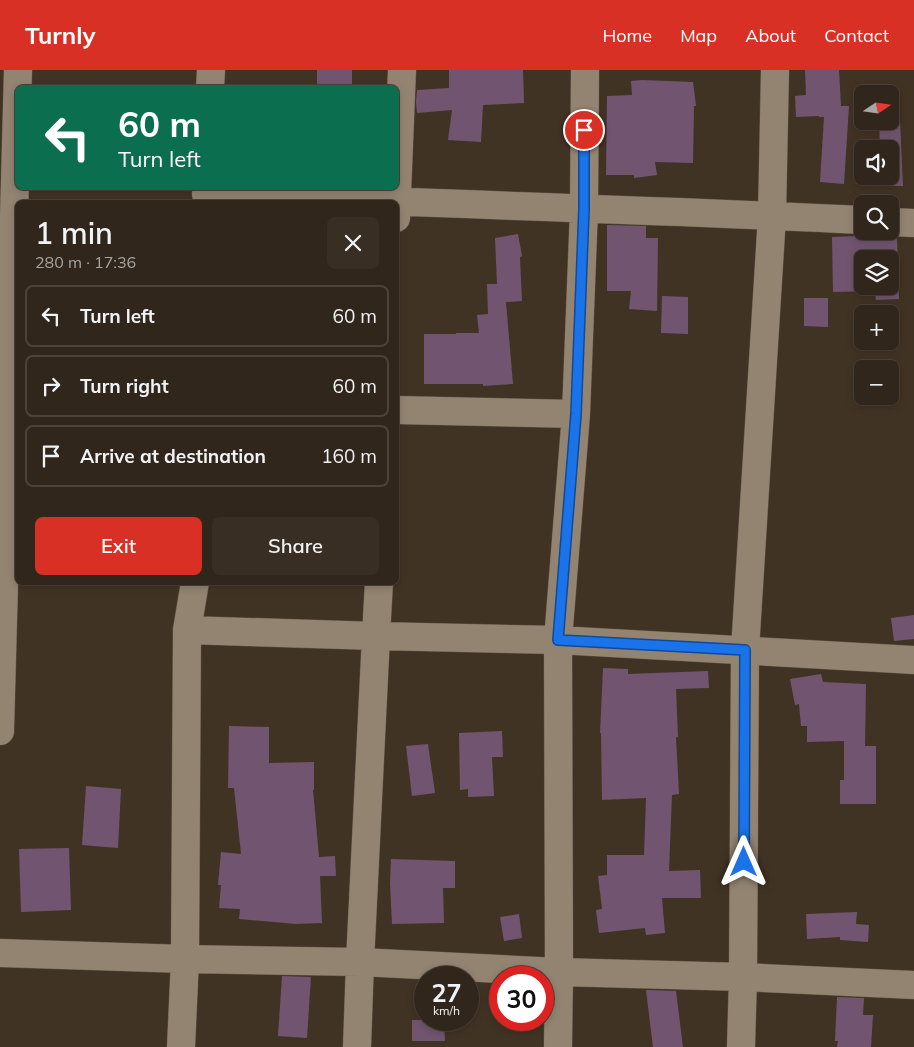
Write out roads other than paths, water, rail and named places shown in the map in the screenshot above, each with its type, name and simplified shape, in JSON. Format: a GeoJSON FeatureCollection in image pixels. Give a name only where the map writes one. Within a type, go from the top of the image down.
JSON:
{"type":"FeatureCollection","features":[{"type":"Feature","properties":{"kind":"street"},"geometry":{"type":"LineString","coordinates":[[18,70],[18,85]]}},
{"type":"Feature","properties":{"kind":"street"},"geometry":{"type":"LineString","coordinates":[[210,85],[211,70]]}},
{"type":"Feature","properties":{"kind":"street"},"geometry":{"type":"LineString","coordinates":[[399,149],[402,70]]}},
{"type":"Feature","properties":{"kind":"street"},"geometry":{"type":"LineString","coordinates":[[558,1047],[558,640],[576,414],[584,209],[585,70]]}},
{"type":"Feature","properties":{"kind":"street"},"geometry":{"type":"LineString","coordinates":[[741,1047],[745,650],[772,216],[775,70]]}},
{"type":"Feature","properties":{"kind":"street"},"geometry":{"type":"LineString","coordinates":[[206,195],[342,200]]}},
{"type":"Feature","properties":{"kind":"street"},"geometry":{"type":"LineString","coordinates":[[399,202],[854,220]]}},
{"type":"Feature","properties":{"kind":"street"},"geometry":{"type":"LineString","coordinates":[[0,731],[7,557],[15,211]]}},
{"type":"Feature","properties":{"kind":"street"},"geometry":{"type":"LineString","coordinates":[[899,222],[914,223]]}},
{"type":"Feature","properties":{"kind":"street"},"geometry":{"type":"LineString","coordinates":[[399,410],[576,414]]}},
{"type":"Feature","properties":{"kind":"street"},"geometry":{"type":"LineString","coordinates":[[181,1047],[185,958],[187,630],[195,585]]}},
{"type":"Feature","properties":{"kind":"street"},"geometry":{"type":"LineString","coordinates":[[357,1047],[380,585]]}},
{"type":"Feature","properties":{"kind":"street"},"geometry":{"type":"LineString","coordinates":[[187,630],[558,640],[914,660]]}},
{"type":"Feature","properties":{"kind":"street"},"geometry":{"type":"LineString","coordinates":[[0,953],[360,962],[559,972],[743,977],[914,985]]}}]}
